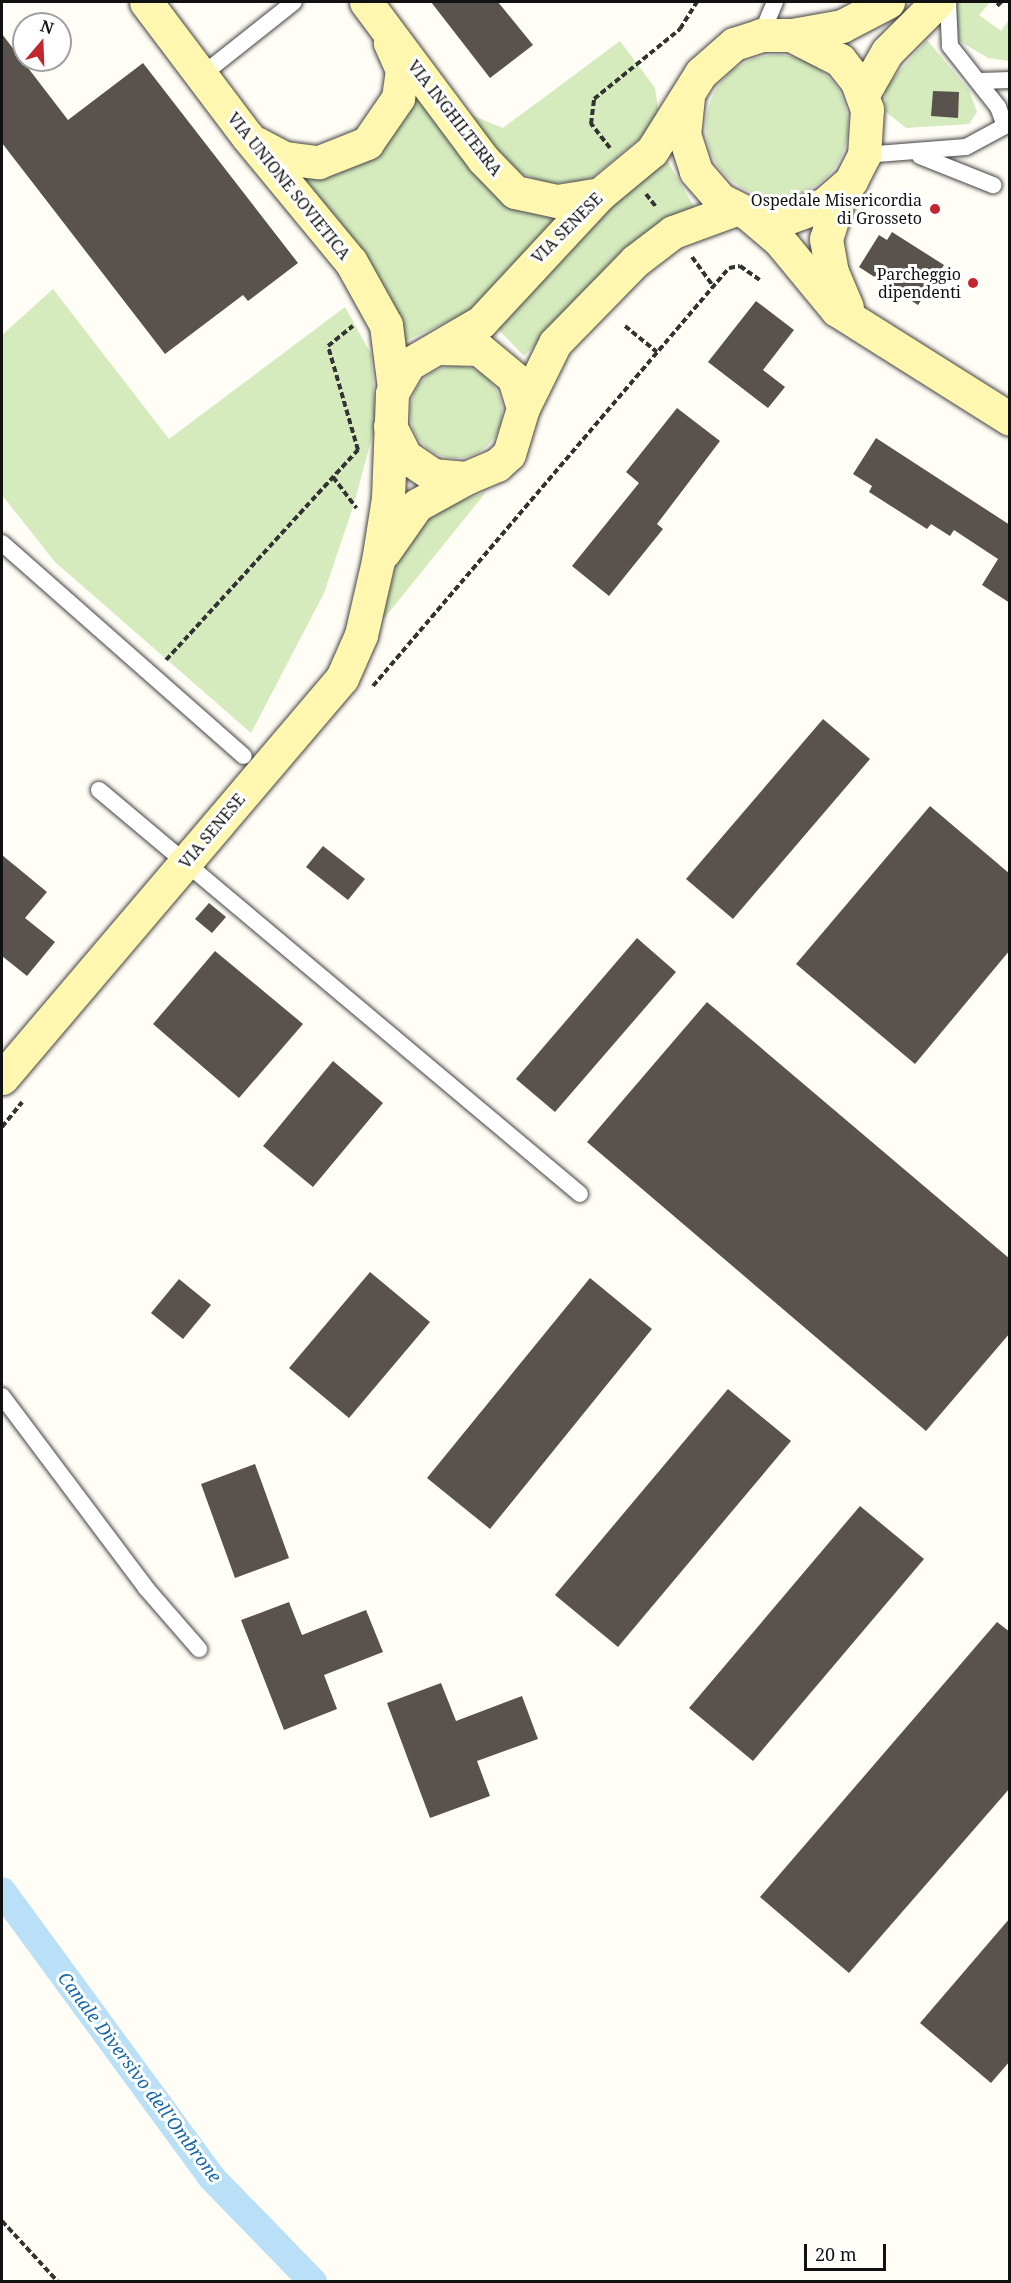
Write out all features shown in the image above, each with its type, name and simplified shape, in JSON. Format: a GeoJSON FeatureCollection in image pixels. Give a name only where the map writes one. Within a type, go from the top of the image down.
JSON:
{"type":"FeatureCollection","features":[{"type":"Feature","properties":{"kind":"main road","name":"VIA UNIONE SOVIETICA"},"geometry":{"type":"LineString","coordinates":[[146,2],[247,136],[317,218],[373,297],[392,347],[393,388]]}},
{"type":"Feature","properties":{"kind":"main road","name":"VIA SENESE"},"geometry":{"type":"LineString","coordinates":[[7,1062],[187,861],[342,678],[362,635],[378,561],[393,388],[409,364],[480,322],[600,194],[652,151],[710,61],[734,44],[776,35],[843,26],[888,2]]}},
{"type":"Feature","properties":{"kind":"main road"},"geometry":{"type":"LineString","coordinates":[[863,94],[887,52],[937,2]]}},
{"type":"Feature","properties":{"kind":"main road"},"geometry":{"type":"LineString","coordinates":[[247,136],[269,152],[298,161],[332,160],[367,143],[390,116],[402,70],[373,10]]}},
{"type":"Feature","properties":{"kind":"main road","name":"VIA INGHILTERRA"},"geometry":{"type":"LineString","coordinates":[[373,10],[483,159],[515,192],[557,201],[600,194]]}},
{"type":"Feature","properties":{"kind":"main road","name":"VIA SENESE"},"geometry":{"type":"LineString","coordinates":[[378,561],[417,505],[466,478],[497,465],[509,454],[523,408],[555,343],[635,261],[674,232],[741,211],[787,218],[806,214],[841,192],[864,155],[869,125],[863,94],[850,70],[830,51],[776,35]]}},
{"type":"Feature","properties":{"kind":"main road","name":"VIA SENESE"},"geometry":{"type":"LineString","coordinates":[[688,98],[684,135],[696,171],[741,211]]}},
{"type":"Feature","properties":{"kind":"main road"},"geometry":{"type":"LineString","coordinates":[[841,192],[826,239],[828,256],[842,297],[860,326]]}},
{"type":"Feature","properties":{"kind":"main road"},"geometry":{"type":"LineString","coordinates":[[741,211],[779,240],[825,299],[860,326],[1010,419]]}},
{"type":"Feature","properties":{"kind":"main road","name":"VIA SENESE"},"geometry":{"type":"LineString","coordinates":[[436,348],[465,345],[492,356],[514,378],[523,408]]}},
{"type":"Feature","properties":{"kind":"main road","name":"VIA SENESE"},"geometry":{"type":"LineString","coordinates":[[390,426],[396,442],[418,467],[441,477],[466,478]]}},
{"type":"Feature","properties":{"kind":"lane"},"geometry":{"type":"LineString","coordinates":[[202,75],[294,2]]}},
{"type":"Feature","properties":{"kind":"lane"},"geometry":{"type":"LineString","coordinates":[[775,2],[776,35]]}},
{"type":"Feature","properties":{"kind":"lane"},"geometry":{"type":"LineString","coordinates":[[864,155],[913,155],[966,147],[1005,126],[980,81],[950,45],[948,2]]}},
{"type":"Feature","properties":{"kind":"lane"},"geometry":{"type":"LineString","coordinates":[[980,81],[1010,80]]}},
{"type":"Feature","properties":{"kind":"lane"},"geometry":{"type":"LineString","coordinates":[[913,155],[993,185]]}},
{"type":"Feature","properties":{"kind":"lane"},"geometry":{"type":"LineString","coordinates":[[2,543],[244,756]]}},
{"type":"Feature","properties":{"kind":"lane"},"geometry":{"type":"LineString","coordinates":[[99,790],[187,861],[580,1194]]}},
{"type":"Feature","properties":{"kind":"lane"},"geometry":{"type":"LineString","coordinates":[[2,1396],[146,1588],[199,1649]]}},
{"type":"Feature","properties":{"kind":"path"},"geometry":{"type":"LineString","coordinates":[[371,688],[729,267],[740,267],[760,280]]}},
{"type":"Feature","properties":{"kind":"path"},"geometry":{"type":"LineString","coordinates":[[153,675],[358,450],[328,346],[358,322]]}},
{"type":"Feature","properties":{"kind":"path"},"geometry":{"type":"LineString","coordinates":[[625,326],[657,352]]}},
{"type":"Feature","properties":{"kind":"path"},"geometry":{"type":"LineString","coordinates":[[333,477],[357,510]]}},
{"type":"Feature","properties":{"kind":"path"},"geometry":{"type":"LineString","coordinates":[[2,1127],[31,1091]]}},
{"type":"Feature","properties":{"kind":"path"},"geometry":{"type":"LineString","coordinates":[[2,2221],[58,2282]]}},
{"type":"Feature","properties":{"kind":"green space"},"geometry":{"type":"Polygon","coordinates":[[[958,2],[990,2],[979,15],[1001,31],[1009,20],[1009,61],[988,58],[958,40],[954,12],[958,2]]]}},
{"type":"Feature","properties":{"kind":"green space"},"geometry":{"type":"Polygon","coordinates":[[[927,40],[969,90],[977,112],[969,124],[906,128],[886,112],[885,88],[927,40]]]}},
{"type":"Feature","properties":{"kind":"green space"},"geometry":{"type":"Polygon","coordinates":[[[620,41],[655,88],[660,122],[592,177],[577,182],[547,183],[505,167],[469,114],[503,128],[620,41]]]}},
{"type":"Feature","properties":{"kind":"green space"},"geometry":{"type":"Polygon","coordinates":[[[777,55],[804,60],[827,76],[843,99],[848,126],[843,153],[827,176],[804,192],[777,197],[750,192],[727,176],[711,153],[706,126],[711,99],[727,76],[750,60],[777,55]]]}},
{"type":"Feature","properties":{"kind":"green space"},"geometry":{"type":"Polygon","coordinates":[[[411,82],[556,218],[473,310],[403,342],[336,222],[302,174],[322,173],[411,82]]]}},
{"type":"Feature","properties":{"kind":"green space"},"geometry":{"type":"Polygon","coordinates":[[[666,159],[696,210],[602,278],[524,356],[496,327],[585,228],[666,159]]]}},
{"type":"Feature","properties":{"kind":"green space"},"geometry":{"type":"Polygon","coordinates":[[[53,289],[169,439],[345,307],[371,354],[376,422],[354,504],[324,593],[251,733],[55,562],[2,495],[2,335],[53,289]]]}},
{"type":"Feature","properties":{"kind":"green space"},"geometry":{"type":"Polygon","coordinates":[[[456,366],[474,369],[489,379],[499,394],[502,412],[499,430],[489,445],[474,455],[456,458],[438,455],[423,445],[413,430],[410,412],[413,394],[423,379],[438,369],[456,366]]]}},
{"type":"Feature","properties":{"kind":"green space"},"geometry":{"type":"Polygon","coordinates":[[[486,492],[382,621],[396,564],[419,530],[436,510],[486,492]]]}},
{"type":"Feature","properties":{"kind":"building"},"geometry":{"type":"Polygon","coordinates":[[[431,2],[498,2],[533,45],[490,78],[431,2]]]}},
{"type":"Feature","properties":{"kind":"building"},"geometry":{"type":"Polygon","coordinates":[[[2,34],[12,47],[12,72],[31,72],[68,120],[143,63],[298,263],[248,301],[243,295],[165,354],[2,143],[2,34]]]}},
{"type":"Feature","properties":{"kind":"building"},"geometry":{"type":"Polygon","coordinates":[[[933,91],[959,92],[958,118],[931,116],[933,91]]]}},
{"type":"Feature","properties":{"kind":"building"},"geometry":{"type":"Polygon","coordinates":[[[892,232],[944,265],[918,305],[859,267],[879,235],[887,240],[892,232]]]}},
{"type":"Feature","properties":{"kind":"building"},"geometry":{"type":"Polygon","coordinates":[[[756,301],[794,330],[763,370],[785,387],[768,408],[708,362],[756,301]]]}},
{"type":"Feature","properties":{"kind":"building"},"geometry":{"type":"Polygon","coordinates":[[[677,408],[720,441],[657,524],[663,529],[609,596],[572,566],[639,483],[626,472],[677,408]]]}},
{"type":"Feature","properties":{"kind":"building"},"geometry":{"type":"Polygon","coordinates":[[[876,438],[1010,525],[1010,603],[982,585],[998,559],[954,530],[950,536],[931,524],[927,529],[869,492],[872,486],[853,474],[876,438]]]}},
{"type":"Feature","properties":{"kind":"building"},"geometry":{"type":"Polygon","coordinates":[[[823,719],[870,759],[733,919],[686,879],[823,719]]]}},
{"type":"Feature","properties":{"kind":"building"},"geometry":{"type":"Polygon","coordinates":[[[930,806],[1010,874],[1010,950],[915,1064],[796,964],[930,806]]]}},
{"type":"Feature","properties":{"kind":"building"},"geometry":{"type":"Polygon","coordinates":[[[323,846],[365,879],[348,900],[306,867],[323,846]]]}},
{"type":"Feature","properties":{"kind":"building"},"geometry":{"type":"Polygon","coordinates":[[[2,855],[47,892],[25,918],[55,942],[27,976],[2,956],[2,855]]]}},
{"type":"Feature","properties":{"kind":"building"},"geometry":{"type":"Polygon","coordinates":[[[209,903],[226,917],[212,933],[195,919],[209,903]]]}},
{"type":"Feature","properties":{"kind":"building"},"geometry":{"type":"Polygon","coordinates":[[[637,938],[676,972],[555,1112],[516,1079],[637,938]]]}},
{"type":"Feature","properties":{"kind":"building"},"geometry":{"type":"Polygon","coordinates":[[[215,951],[303,1024],[239,1098],[153,1024],[215,951]]]}},
{"type":"Feature","properties":{"kind":"building"},"geometry":{"type":"Polygon","coordinates":[[[707,1002],[1010,1259],[1010,1333],[926,1431],[587,1142],[707,1002]]]}},
{"type":"Feature","properties":{"kind":"building"},"geometry":{"type":"Polygon","coordinates":[[[333,1061],[383,1103],[313,1187],[263,1146],[333,1061]]]}},
{"type":"Feature","properties":{"kind":"building"},"geometry":{"type":"Polygon","coordinates":[[[370,1272],[430,1322],[349,1418],[289,1368],[370,1272]]]}},
{"type":"Feature","properties":{"kind":"building"},"geometry":{"type":"Polygon","coordinates":[[[590,1278],[652,1329],[490,1529],[427,1478],[590,1278]]]}},
{"type":"Feature","properties":{"kind":"building"},"geometry":{"type":"Polygon","coordinates":[[[179,1279],[211,1305],[183,1339],[151,1313],[179,1279]]]}},
{"type":"Feature","properties":{"kind":"building"},"geometry":{"type":"Polygon","coordinates":[[[728,1389],[791,1441],[618,1647],[555,1595],[728,1389]]]}},
{"type":"Feature","properties":{"kind":"building"},"geometry":{"type":"Polygon","coordinates":[[[255,1464],[289,1558],[235,1578],[201,1484],[255,1464]]]}},
{"type":"Feature","properties":{"kind":"building"},"geometry":{"type":"Polygon","coordinates":[[[860,1506],[924,1559],[753,1761],[689,1708],[860,1506]]]}},
{"type":"Feature","properties":{"kind":"building"},"geometry":{"type":"Polygon","coordinates":[[[289,1602],[302,1635],[366,1610],[383,1652],[324,1675],[337,1709],[284,1730],[241,1620],[289,1602]]]}},
{"type":"Feature","properties":{"kind":"building"},"geometry":{"type":"Polygon","coordinates":[[[997,1622],[1010,1632],[1010,1788],[849,1973],[760,1897],[997,1622]]]}},
{"type":"Feature","properties":{"kind":"building"},"geometry":{"type":"Polygon","coordinates":[[[441,1683],[456,1721],[522,1696],[538,1739],[477,1761],[490,1796],[430,1818],[387,1703],[441,1683]]]}},
{"type":"Feature","properties":{"kind":"building"},"geometry":{"type":"Polygon","coordinates":[[[1010,1918],[1010,2061],[991,2083],[920,2023],[1010,1918]]]}},
{"type":"Feature","properties":{"kind":"waterway","name":"Canale Diversivo dell'Ombrone"},"geometry":{"type":"LineString","coordinates":[[2,1891],[212,2178],[313,2282]]}},
{"type":"Feature","properties":{"kind":"place","name":"Ospedale Misericordia di Grosseto"},"geometry":{"type":"Point","coordinates":[935,209]}},
{"type":"Feature","properties":{"kind":"place","name":"Parcheggio dipendenti"},"geometry":{"type":"Point","coordinates":[973,283]}}]}
